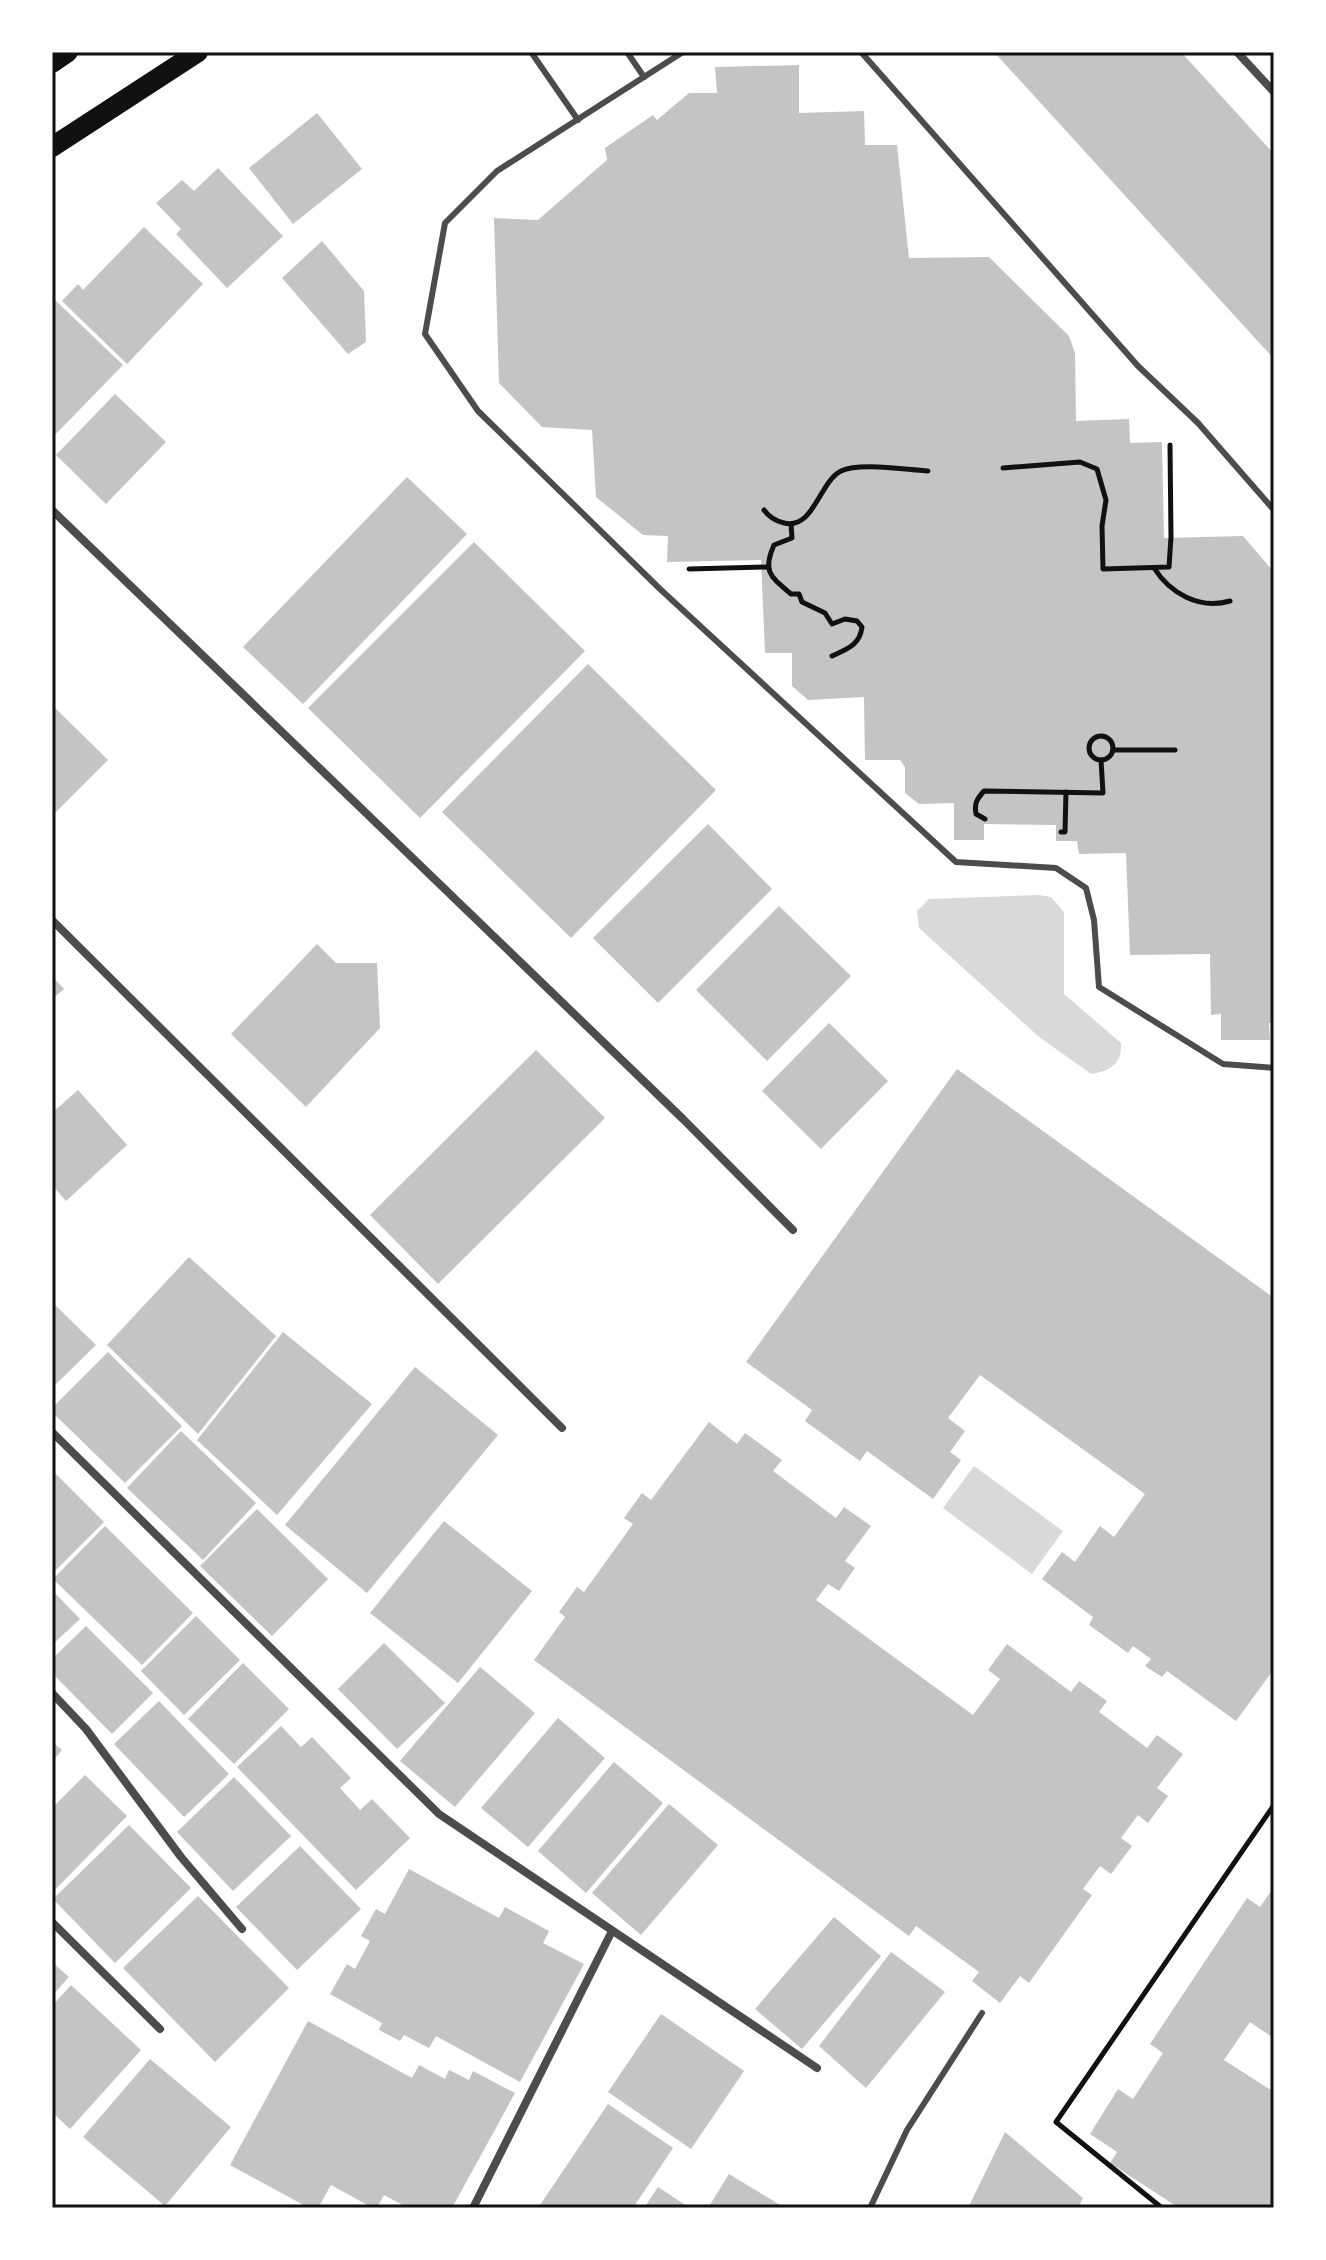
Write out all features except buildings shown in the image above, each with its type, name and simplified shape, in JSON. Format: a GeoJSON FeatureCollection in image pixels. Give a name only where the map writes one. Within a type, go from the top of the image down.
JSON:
{"type":"FeatureCollection","features":[{"type":"Feature","properties":{"kind":"main road"},"geometry":{"type":"LineString","coordinates":[[52,63],[68,52]]}},
{"type":"Feature","properties":{"kind":"main road"},"geometry":{"type":"LineString","coordinates":[[52,147],[198,52]]}},
{"type":"Feature","properties":{"kind":"street"},"geometry":{"type":"LineString","coordinates":[[1237,52],[1274,92]]}},
{"type":"Feature","properties":{"kind":"street"},"geometry":{"type":"LineString","coordinates":[[52,510],[683,1119],[793,1230]]}},
{"type":"Feature","properties":{"kind":"street"},"geometry":{"type":"LineString","coordinates":[[52,920],[562,1428]]}},
{"type":"Feature","properties":{"kind":"street"},"geometry":{"type":"LineString","coordinates":[[52,1432],[439,1814],[817,2068]]}},
{"type":"Feature","properties":{"kind":"street"},"geometry":{"type":"LineString","coordinates":[[52,1693],[86,1729],[181,1857],[242,1929]]}},
{"type":"Feature","properties":{"kind":"street"},"geometry":{"type":"LineString","coordinates":[[52,1922],[160,2029]]}},
{"type":"Feature","properties":{"kind":"street"},"geometry":{"type":"LineString","coordinates":[[473,2208],[612,1931]]}},
{"type":"Feature","properties":{"kind":"lane"},"geometry":{"type":"LineString","coordinates":[[531,52],[578,120]]}},
{"type":"Feature","properties":{"kind":"lane"},"geometry":{"type":"LineString","coordinates":[[627,52],[644,77]]}},
{"type":"Feature","properties":{"kind":"lane"},"geometry":{"type":"LineString","coordinates":[[683,52],[497,171],[445,223],[425,334],[478,411],[660,589],[956,862],[1056,868],[1086,888],[1094,920],[1099,987],[1223,1064],[1274,1068]]}},
{"type":"Feature","properties":{"kind":"lane"},"geometry":{"type":"LineString","coordinates":[[861,52],[1138,366],[1198,423],[1274,510]]}},
{"type":"Feature","properties":{"kind":"lane"},"geometry":{"type":"LineString","coordinates":[[870,2208],[907,2130],[982,2013]]}},
{"type":"Feature","properties":{"kind":"path"},"geometry":{"type":"LineString","coordinates":[[1003,468],[1080,462],[1097,469],[1106,500],[1102,526],[1103,569],[1169,567],[1170,440]]}},
{"type":"Feature","properties":{"kind":"path"},"geometry":{"type":"LineString","coordinates":[[764,510],[779,522],[791,524],[808,514],[825,485],[843,470],[928,471]]}},
{"type":"Feature","properties":{"kind":"path"},"geometry":{"type":"LineString","coordinates":[[791,524],[792,538],[774,545],[767,567],[774,580],[791,594],[799,594],[802,602],[825,613],[832,624],[845,619],[857,621],[862,627],[860,638],[854,645],[832,656]]}},
{"type":"Feature","properties":{"kind":"path"},"geometry":{"type":"LineString","coordinates":[[681,569],[767,567]]}},
{"type":"Feature","properties":{"kind":"path"},"geometry":{"type":"LineString","coordinates":[[1154,568],[1165,585],[1187,598],[1216,605],[1230,601]]}},
{"type":"Feature","properties":{"kind":"path"},"geometry":{"type":"LineString","coordinates":[[1102,736],[1110,739],[1113,750],[1113,755],[1106,761],[1097,761],[1090,754],[1089,745],[1094,738],[1102,736]]}},
{"type":"Feature","properties":{"kind":"path"},"geometry":{"type":"LineString","coordinates":[[1113,750],[1175,750]]}},
{"type":"Feature","properties":{"kind":"path"},"geometry":{"type":"LineString","coordinates":[[985,819],[976,814],[975,808],[984,791],[1103,793],[1101,760]]}},
{"type":"Feature","properties":{"kind":"path"},"geometry":{"type":"LineString","coordinates":[[1054,832],[1065,832],[1066,792]]}},
{"type":"Feature","properties":{"kind":"path"},"geometry":{"type":"LineString","coordinates":[[1162,2208],[1056,2122],[1274,1805]]}},
{"type":"Feature","properties":{"kind":"shaded area"},"geometry":{"type":"Polygon","coordinates":[[[1051,897],[1064,912],[1064,994],[1121,1043],[1117,1061],[1104,1071],[1091,1074],[1038,1036],[919,928],[917,911],[929,899],[1051,897]]]}},
{"type":"Feature","properties":{"kind":"shaded area"},"geometry":{"type":"Polygon","coordinates":[[[974,1466],[1063,1531],[1032,1574],[943,1508],[974,1466]]]}}]}
